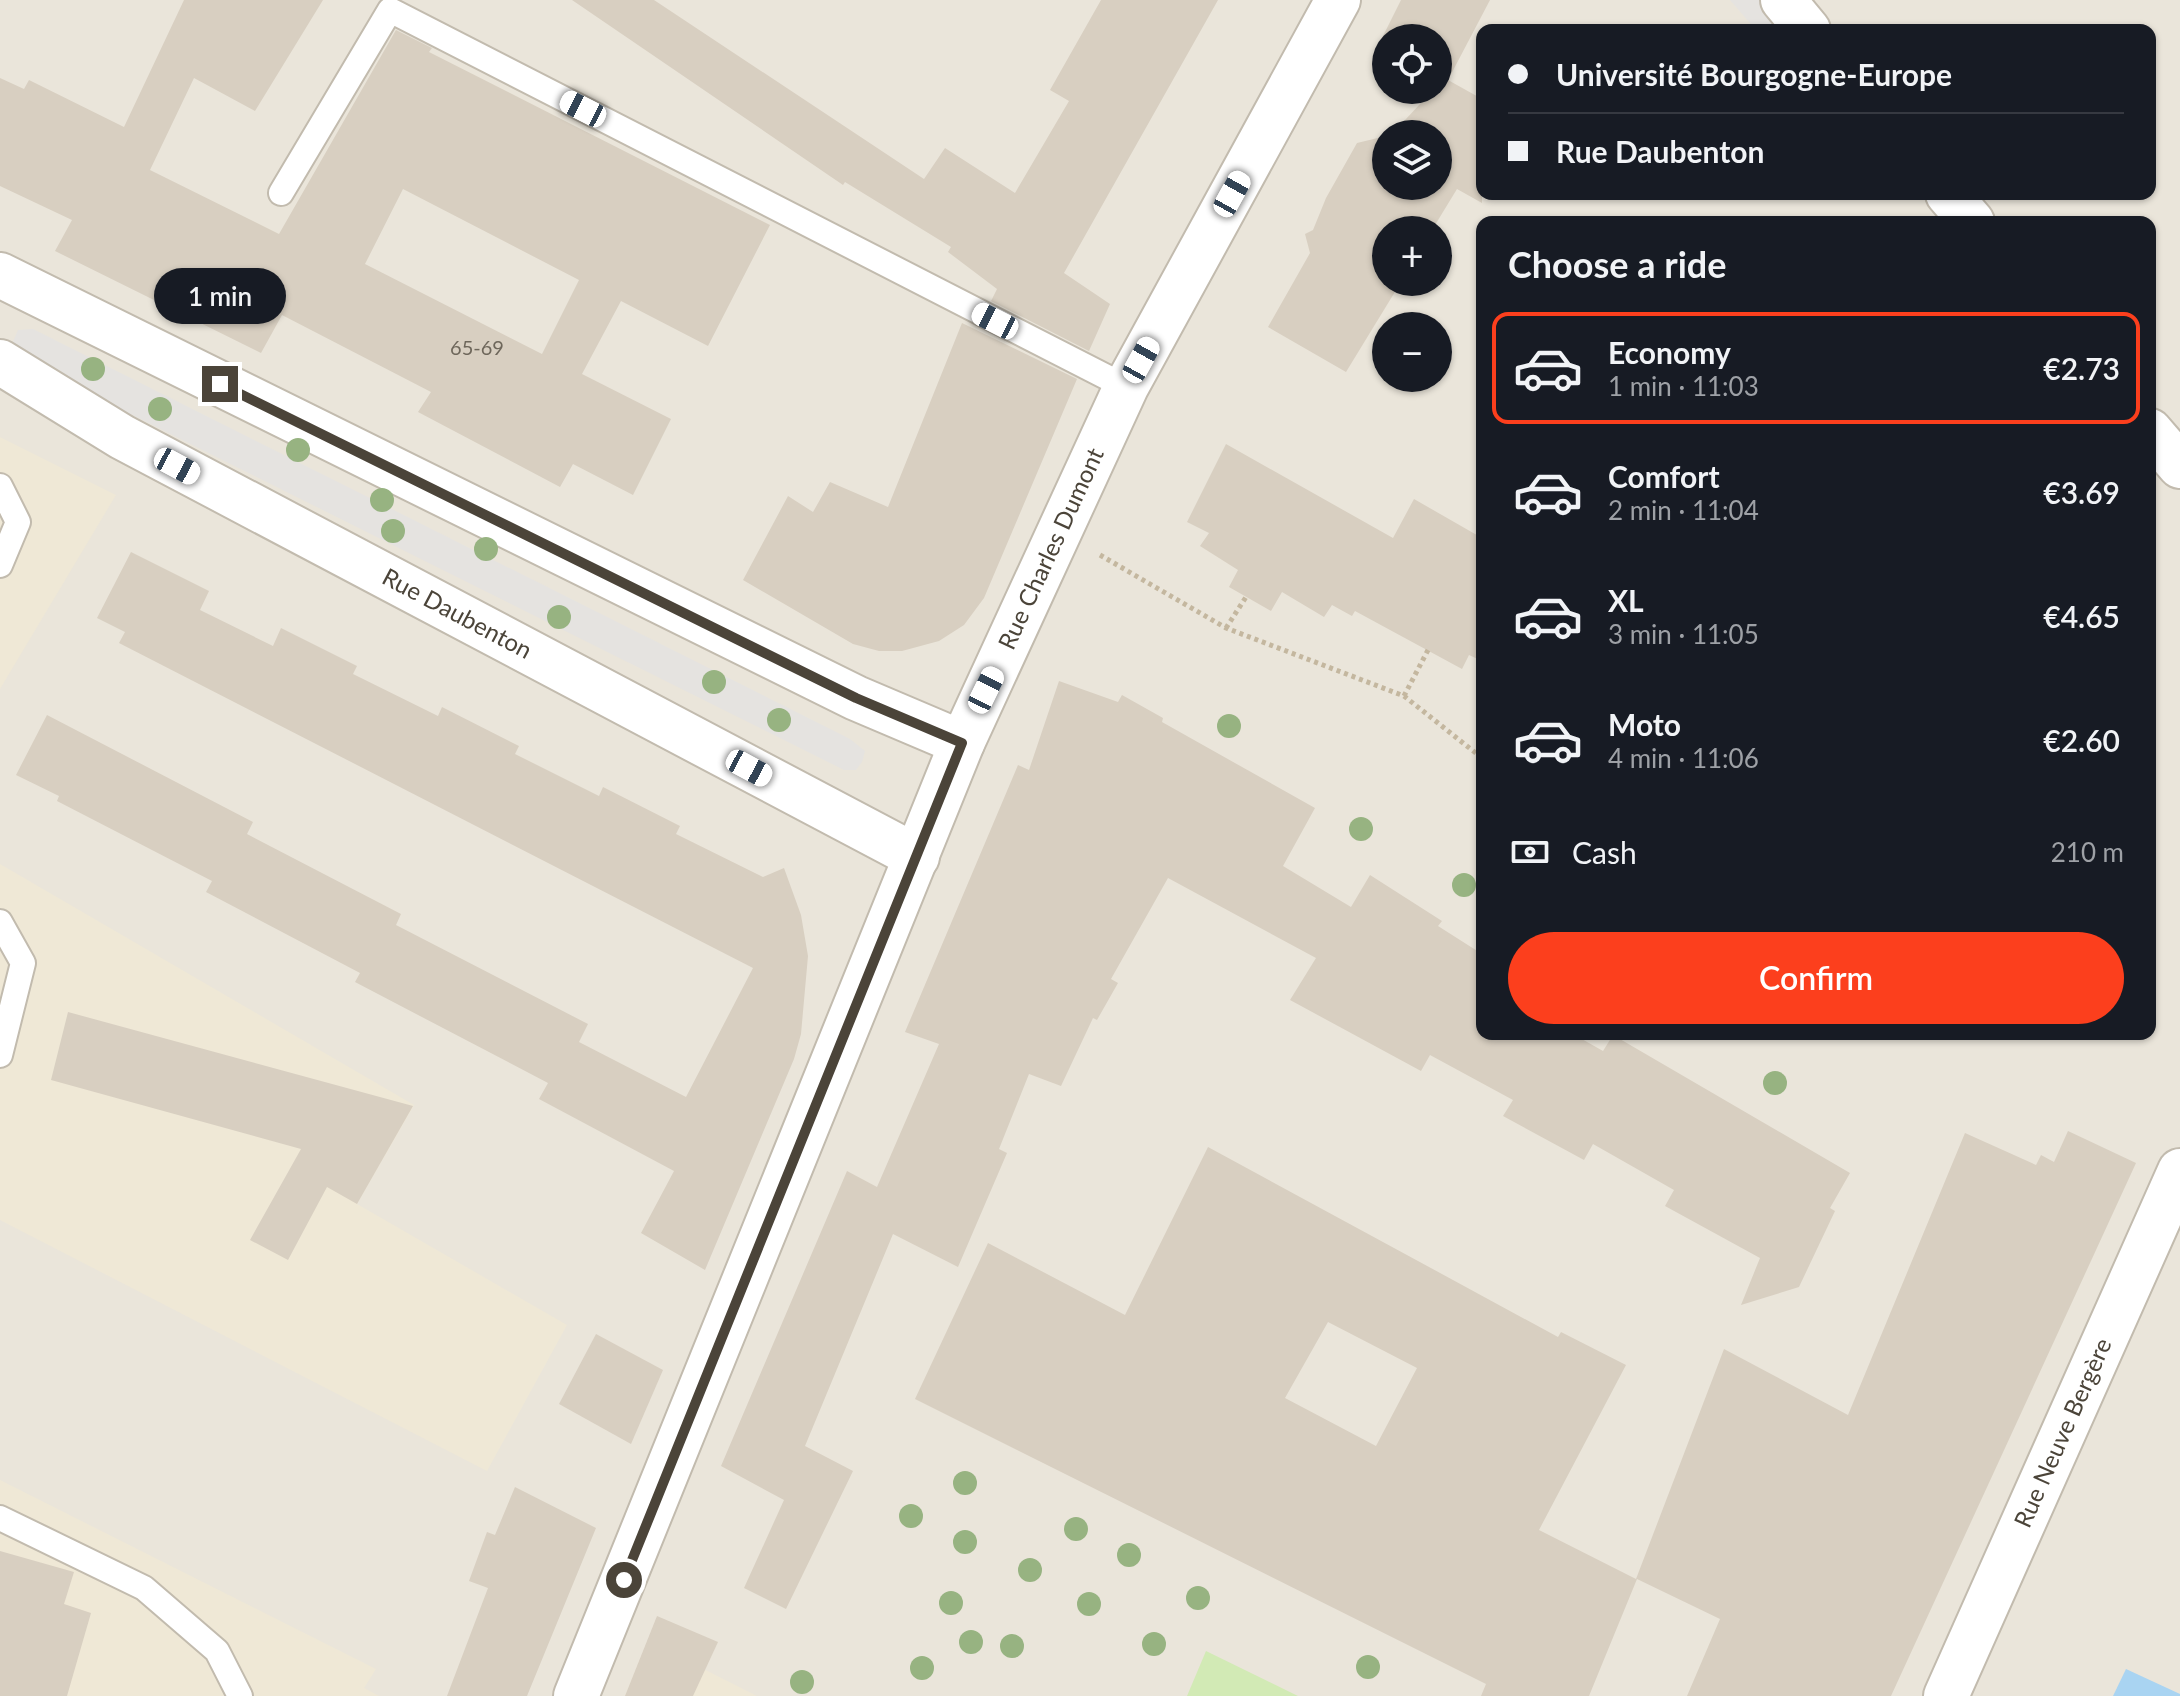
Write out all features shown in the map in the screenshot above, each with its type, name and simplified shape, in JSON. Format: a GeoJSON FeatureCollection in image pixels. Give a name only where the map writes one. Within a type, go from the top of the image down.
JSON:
{"type":"FeatureCollection","features":[{"type":"Feature","properties":{"kind":"street","name":"Rue Charles Dumont"},"geometry":{"type":"LineString","coordinates":[[576,1696],[962,743],[1126,387],[1338,0]]}},
{"type":"Feature","properties":{"kind":"street"},"geometry":{"type":"LineString","coordinates":[[1783,0],[1803,24]]}},
{"type":"Feature","properties":{"kind":"street"},"geometry":{"type":"LineString","coordinates":[[1953,200],[1967,216]]}},
{"type":"Feature","properties":{"kind":"street"},"geometry":{"type":"LineString","coordinates":[[0,275],[856,698],[962,743]]}},
{"type":"Feature","properties":{"kind":"street","name":"Rue Daubenton"},"geometry":{"type":"LineString","coordinates":[[0,362],[122,437],[917,857]]}},
{"type":"Feature","properties":{"kind":"street"},"geometry":{"type":"LineString","coordinates":[[2156,438],[2180,466]]}},
{"type":"Feature","properties":{"kind":"street","name":"Rue Neuve Bergère"},"geometry":{"type":"LineString","coordinates":[[1946,1696],[2180,1171]]}},
{"type":"Feature","properties":{"kind":"lane"},"geometry":{"type":"LineString","coordinates":[[281,193],[390,10],[1126,387]]}},
{"type":"Feature","properties":{"kind":"lane"},"geometry":{"type":"LineString","coordinates":[[0,486],[18,522],[0,565]]}},
{"type":"Feature","properties":{"kind":"lane"},"geometry":{"type":"LineString","coordinates":[[0,922],[23,963],[0,1055]]}},
{"type":"Feature","properties":{"kind":"lane"},"geometry":{"type":"LineString","coordinates":[[0,1518],[144,1588],[217,1651],[240,1696]]}},
{"type":"Feature","properties":{"kind":"path"},"geometry":{"type":"LineString","coordinates":[[1061,533],[1226,628],[1404,696],[1476,753]]}},
{"type":"Feature","properties":{"kind":"path"},"geometry":{"type":"LineString","coordinates":[[1226,628],[1246,597]]}},
{"type":"Feature","properties":{"kind":"path"},"geometry":{"type":"LineString","coordinates":[[1404,696],[1428,650]]}},
{"type":"Feature","properties":{"kind":"shaded area"},"geometry":{"type":"Polygon","coordinates":[[[0,0],[2180,0],[2180,1696],[0,1696],[0,0]]]}},
{"type":"Feature","properties":{"kind":"shaded area"},"geometry":{"type":"Polygon","coordinates":[[[1730,0],[1780,0],[1801,24],[1751,24],[1730,0]]]}},
{"type":"Feature","properties":{"kind":"shaded area"},"geometry":{"type":"Polygon","coordinates":[[[33,329],[850,739],[865,751],[862,762],[856,770],[844,770],[16,357],[12,344],[18,330],[33,329]]]}},
{"type":"Feature","properties":{"kind":"shaded area"},"geometry":{"type":"Polygon","coordinates":[[[0,437],[116,495],[0,689],[0,437]]]}},
{"type":"Feature","properties":{"kind":"shaded area"},"geometry":{"type":"Polygon","coordinates":[[[0,864],[414,1105],[357,1204],[567,1325],[487,1471],[0,1220],[0,864]]]}},
{"type":"Feature","properties":{"kind":"shaded area"},"geometry":{"type":"Polygon","coordinates":[[[0,1480],[376,1669],[364,1688],[379,1696],[0,1696],[0,1480]]]}},
{"type":"Feature","properties":{"kind":"shaded area"},"geometry":{"type":"Polygon","coordinates":[[[648,1641],[757,1696],[625,1696],[648,1641]]]}},
{"type":"Feature","properties":{"kind":"green space"},"geometry":{"type":"Polygon","coordinates":[[[1206,1651],[1298,1696],[1187,1696],[1206,1651]]]}},
{"type":"Feature","properties":{"kind":"water"},"geometry":{"type":"Polygon","coordinates":[[[2126,1669],[2180,1694],[2180,1696],[2113,1696],[2126,1669]]]}},
{"type":"Feature","properties":{"kind":"building"},"geometry":{"type":"Polygon","coordinates":[[[184,0],[323,0],[255,111],[194,78],[150,170],[279,234],[396,30],[432,48],[429,52],[770,225],[708,346],[621,301],[582,374],[671,419],[633,495],[573,464],[560,487],[418,412],[431,392],[282,315],[261,353],[55,251],[72,220],[0,186],[0,78],[24,89],[29,80],[124,127],[184,0]],[[403,189],[365,264],[542,354],[579,280],[403,189]]]}},
{"type":"Feature","properties":{"kind":"building"},"geometry":{"type":"Polygon","coordinates":[[[572,0],[654,0],[924,179],[945,148],[1015,193],[1069,101],[1050,90],[1101,0],[1218,0],[1064,273],[1110,304],[1089,351],[991,301],[997,289],[948,252],[951,247],[845,182],[843,185],[572,0]]]}},
{"type":"Feature","properties":{"kind":"building"},"geometry":{"type":"Polygon","coordinates":[[[1401,0],[1490,0],[1452,72],[1452,24],[1389,24],[1401,0]]]}},
{"type":"Feature","properties":{"kind":"building"},"geometry":{"type":"Polygon","coordinates":[[[1452,82],[1476,96],[1476,200],[1457,189],[1452,197],[1452,120],[1405,120],[1420,104],[1452,104],[1452,82]]]}},
{"type":"Feature","properties":{"kind":"building"},"geometry":{"type":"Polygon","coordinates":[[[1372,139],[1372,200],[1450,200],[1441,216],[1372,216],[1372,296],[1392,296],[1383,312],[1372,312],[1372,329],[1346,372],[1268,327],[1310,253],[1305,234],[1313,230],[1326,198],[1357,143],[1372,139]]]}},
{"type":"Feature","properties":{"kind":"building"},"geometry":{"type":"Polygon","coordinates":[[[962,323],[1077,379],[984,598],[964,625],[939,641],[902,651],[879,651],[853,644],[743,580],[788,496],[813,512],[830,482],[888,507],[962,323]]]}},
{"type":"Feature","properties":{"kind":"building"},"geometry":{"type":"Polygon","coordinates":[[[1226,444],[1393,538],[1414,499],[1476,535],[1476,658],[1469,655],[1462,669],[1355,611],[1352,616],[1332,605],[1324,617],[1282,592],[1271,611],[1229,587],[1238,570],[1200,546],[1209,533],[1187,522],[1226,444]]]}},
{"type":"Feature","properties":{"kind":"building"},"geometry":{"type":"Polygon","coordinates":[[[131,552],[209,591],[200,610],[273,646],[281,628],[357,666],[353,674],[438,716],[442,707],[519,746],[515,754],[599,796],[603,787],[680,826],[676,834],[763,877],[784,868],[801,915],[808,956],[801,1034],[794,1059],[705,1270],[641,1233],[674,1171],[539,1099],[548,1083],[355,982],[360,973],[206,892],[212,881],[57,801],[59,796],[16,775],[47,715],[253,822],[247,834],[401,914],[396,925],[588,1024],[579,1042],[686,1097],[753,968],[119,643],[125,632],[97,618],[131,552]]]}},
{"type":"Feature","properties":{"kind":"building"},"geometry":{"type":"Polygon","coordinates":[[[1059,681],[1118,702],[1122,695],[1163,718],[1162,722],[1315,808],[1283,866],[1351,907],[1370,875],[1442,921],[1438,926],[1476,950],[1476,1040],[1584,1040],[1603,1051],[1610,1040],[1622,1040],[1850,1173],[1830,1208],[1835,1211],[1799,1287],[1741,1305],[1760,1258],[1665,1206],[1674,1190],[1593,1144],[1584,1160],[1503,1116],[1513,1100],[1430,1055],[1421,1071],[1290,1000],[1316,958],[1168,878],[1111,979],[1118,983],[1097,1020],[1093,1018],[1061,1086],[1029,1074],[999,1149],[1007,1153],[958,1267],[893,1234],[805,1446],[853,1471],[786,1609],[744,1588],[784,1500],[721,1466],[847,1171],[877,1187],[939,1044],[905,1032],[1018,765],[1029,770],[1059,681]]]}},
{"type":"Feature","properties":{"kind":"building"},"geometry":{"type":"Polygon","coordinates":[[[68,1012],[413,1106],[357,1204],[327,1187],[288,1260],[250,1240],[301,1149],[51,1080],[68,1012]]]}},
{"type":"Feature","properties":{"kind":"building"},"geometry":{"type":"Polygon","coordinates":[[[2068,1131],[2136,1163],[1891,1696],[1687,1696],[1720,1619],[1637,1579],[1589,1696],[1481,1696],[1486,1684],[915,1399],[988,1243],[1125,1315],[1208,1147],[1558,1337],[1561,1332],[1626,1365],[1539,1530],[1636,1579],[1724,1349],[1848,1415],[1965,1133],[2036,1165],[2041,1155],[2054,1162],[2068,1131]],[[1328,1322],[1285,1398],[1376,1446],[1417,1368],[1328,1322]]]}},
{"type":"Feature","properties":{"kind":"building"},"geometry":{"type":"Polygon","coordinates":[[[596,1334],[663,1370],[631,1444],[559,1404],[596,1334]]]}},
{"type":"Feature","properties":{"kind":"building"},"geometry":{"type":"Polygon","coordinates":[[[515,1487],[596,1528],[527,1696],[447,1696],[488,1588],[469,1581],[487,1532],[495,1535],[515,1487]]]}},
{"type":"Feature","properties":{"kind":"building"},"geometry":{"type":"Polygon","coordinates":[[[0,1551],[74,1572],[64,1604],[91,1613],[67,1696],[0,1696],[0,1551]]]}},
{"type":"Feature","properties":{"kind":"building"},"geometry":{"type":"Polygon","coordinates":[[[657,1616],[718,1642],[693,1696],[625,1696],[657,1616]]]}},
{"type":"Feature","properties":{"kind":"route"},"geometry":{"type":"LineString","coordinates":[[220,384],[856,698],[962,743],[624,1580]]}}]}
